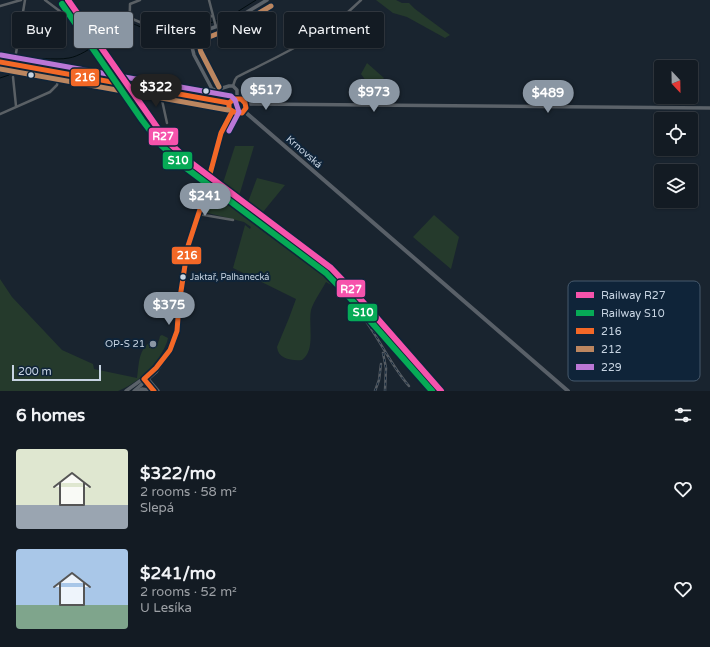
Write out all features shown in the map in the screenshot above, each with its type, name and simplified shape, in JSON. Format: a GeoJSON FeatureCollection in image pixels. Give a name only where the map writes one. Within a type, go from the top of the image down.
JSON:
{"type":"FeatureCollection","features":[{"type":"Feature","properties":{"kind":"main road"},"geometry":{"type":"LineString","coordinates":[[0,62],[229,103]]}},
{"type":"Feature","properties":{"kind":"main road"},"geometry":{"type":"LineString","coordinates":[[237,98],[243,100],[246,104],[246,108],[240,113],[231,114],[229,103],[232,99],[237,98]]}},
{"type":"Feature","properties":{"kind":"main road","name":"Krnovská"},"geometry":{"type":"LineString","coordinates":[[244,111],[568,391]]}},
{"type":"Feature","properties":{"kind":"street"},"geometry":{"type":"LineString","coordinates":[[0,6],[21,0]]}},
{"type":"Feature","properties":{"kind":"street"},"geometry":{"type":"LineString","coordinates":[[14,65],[25,0]]}},
{"type":"Feature","properties":{"kind":"street"},"geometry":{"type":"LineString","coordinates":[[45,0],[74,19]]}},
{"type":"Feature","properties":{"kind":"street"},"geometry":{"type":"LineString","coordinates":[[130,12],[130,4],[140,0]]}},
{"type":"Feature","properties":{"kind":"street"},"geometry":{"type":"LineString","coordinates":[[209,0],[215,26]]}},
{"type":"Feature","properties":{"kind":"street"},"geometry":{"type":"LineString","coordinates":[[233,86],[217,90],[213,89],[198,64],[193,52],[193,44],[197,36],[202,32],[234,20],[267,0]]}},
{"type":"Feature","properties":{"kind":"street"},"geometry":{"type":"LineString","coordinates":[[233,86],[237,77],[302,44],[320,33],[352,9],[361,0]]}},
{"type":"Feature","properties":{"kind":"street"},"geometry":{"type":"LineString","coordinates":[[133,22],[159,30],[164,30],[213,17]]}},
{"type":"Feature","properties":{"kind":"street"},"geometry":{"type":"LineString","coordinates":[[0,114],[16,106],[43,96],[54,89],[57,85],[59,72]]}},
{"type":"Feature","properties":{"kind":"street"},"geometry":{"type":"LineString","coordinates":[[12,77],[16,106]]}},
{"type":"Feature","properties":{"kind":"street"},"geometry":{"type":"LineString","coordinates":[[233,86],[237,90],[237,98]]}},
{"type":"Feature","properties":{"kind":"street"},"geometry":{"type":"LineString","coordinates":[[160,90],[167,123]]}},
{"type":"Feature","properties":{"kind":"street"},"geometry":{"type":"LineString","coordinates":[[246,104],[710,108]]}},
{"type":"Feature","properties":{"kind":"street"},"geometry":{"type":"LineString","coordinates":[[135,391],[162,365],[170,350],[176,331],[188,246],[221,133],[231,114]]}},
{"type":"Feature","properties":{"kind":"street"},"geometry":{"type":"LineString","coordinates":[[198,214],[233,220]]}},
{"type":"Feature","properties":{"kind":"street"},"geometry":{"type":"LineString","coordinates":[[126,391],[146,379]]}},
{"type":"Feature","properties":{"kind":"street"},"geometry":{"type":"LineString","coordinates":[[146,379],[154,391]]}},
{"type":"Feature","properties":{"kind":"street"},"geometry":{"type":"LineString","coordinates":[[146,379],[158,391]]}},
{"type":"Feature","properties":{"kind":"street"},"geometry":{"type":"LineString","coordinates":[[135,391],[142,388],[154,391]]}},
{"type":"Feature","properties":{"kind":"green space"},"geometry":{"type":"Polygon","coordinates":[[[376,0],[396,0],[402,3],[409,3],[450,35],[445,38],[407,17],[393,13],[376,0]]]}},
{"type":"Feature","properties":{"kind":"green space"},"geometry":{"type":"Polygon","coordinates":[[[367,63],[384,78],[373,91],[361,74],[367,63]]]}},
{"type":"Feature","properties":{"kind":"green space"},"geometry":{"type":"Polygon","coordinates":[[[235,146],[254,146],[239,196],[223,183],[235,146]]]}},
{"type":"Feature","properties":{"kind":"green space"},"geometry":{"type":"Polygon","coordinates":[[[257,178],[285,185],[263,212],[248,202],[257,178]]]}},
{"type":"Feature","properties":{"kind":"green space"},"geometry":{"type":"Polygon","coordinates":[[[211,183],[214,183],[333,272],[345,285],[338,289],[326,282],[311,310],[311,337],[309,350],[302,360],[294,360],[283,357],[278,351],[277,347],[296,299],[233,268],[245,225],[250,229],[251,227],[244,222],[204,212],[211,183]]]}},
{"type":"Feature","properties":{"kind":"green space"},"geometry":{"type":"Polygon","coordinates":[[[434,215],[459,237],[451,269],[413,237],[434,215]]]}},
{"type":"Feature","properties":{"kind":"green space"},"geometry":{"type":"Polygon","coordinates":[[[0,279],[12,297],[62,350],[93,364],[94,369],[137,378],[141,354],[145,346],[149,343],[149,348],[156,346],[160,336],[162,335],[168,338],[164,350],[148,371],[134,382],[118,391],[0,391],[0,279]]]}},
{"type":"Feature","properties":{"kind":"waterway"},"geometry":{"type":"LineString","coordinates":[[216,21],[237,12],[256,0]]}},
{"type":"Feature","properties":{"kind":"waterway"},"geometry":{"type":"LineString","coordinates":[[21,64],[26,61],[38,59],[63,59],[76,56],[85,52],[96,44],[108,27],[117,24],[131,23],[157,35],[166,35],[213,22]]}},
{"type":"Feature","properties":{"kind":"waterway"},"geometry":{"type":"LineString","coordinates":[[0,78],[9,75],[17,67]]}},
{"type":"Feature","properties":{"kind":"railway"},"geometry":{"type":"LineString","coordinates":[[359,312],[372,330],[395,368],[409,386]]}},
{"type":"Feature","properties":{"kind":"railway"},"geometry":{"type":"LineString","coordinates":[[383,353],[386,368],[385,391]]}},
{"type":"Feature","properties":{"kind":"railway"},"geometry":{"type":"LineString","coordinates":[[375,391],[379,380],[381,364]]}},
{"type":"Feature","properties":{"kind":"rail line","name":"R27"},"geometry":{"type":"LineString","coordinates":[[68,0],[166,140],[190,162],[331,268],[355,293],[441,391]]}},
{"type":"Feature","properties":{"kind":"rail line","name":"S10"},"geometry":{"type":"LineString","coordinates":[[62,4],[161,145],[186,168],[326,273],[432,391]]}},
{"type":"Feature","properties":{"kind":"transit line","name":"212"},"geometry":{"type":"LineString","coordinates":[[219,87],[201,52],[200,47],[202,42],[204,39],[237,26],[271,6]]}},
{"type":"Feature","properties":{"kind":"transit line","name":"229"},"geometry":{"type":"LineString","coordinates":[[1,55],[231,96],[235,100],[239,112],[229,131]]}},
{"type":"Feature","properties":{"kind":"transit line","name":"216"},"geometry":{"type":"LineString","coordinates":[[0,62],[229,103]]}},
{"type":"Feature","properties":{"kind":"transit line","name":"212"},"geometry":{"type":"LineString","coordinates":[[0,69],[228,110]]}},
{"type":"Feature","properties":{"kind":"transit line","name":"216"},"geometry":{"type":"LineString","coordinates":[[234,99],[241,99],[245,103],[246,108],[242,113],[234,112],[229,109],[229,103],[234,99]]}},
{"type":"Feature","properties":{"kind":"transit line","name":"216"},"geometry":{"type":"LineString","coordinates":[[154,391],[144,379],[156,368],[170,350],[177,331],[179,304],[188,246],[203,200],[221,133],[232,112]]}},
{"type":"Feature","properties":{"kind":"place","name":"Jaktař, Palhanecká"},"geometry":{"type":"Point","coordinates":[183,277]}},
{"type":"Feature","properties":{"kind":"place","name":"OP-S 21"},"geometry":{"type":"Point","coordinates":[153,344]}}]}
